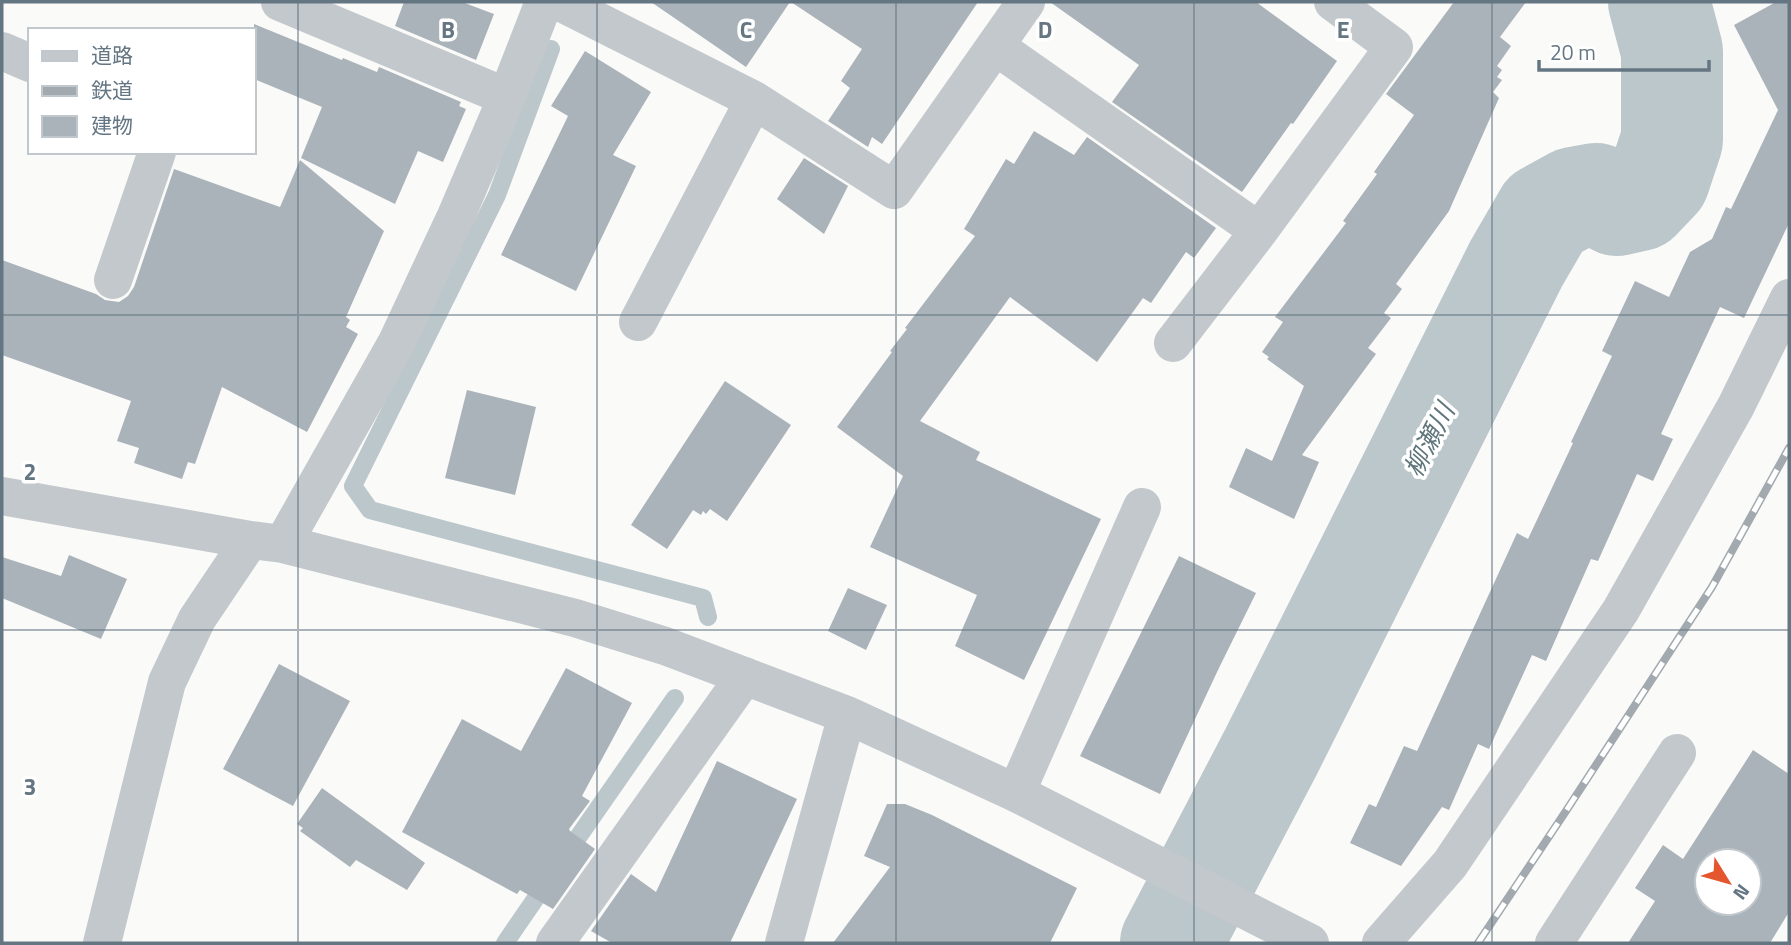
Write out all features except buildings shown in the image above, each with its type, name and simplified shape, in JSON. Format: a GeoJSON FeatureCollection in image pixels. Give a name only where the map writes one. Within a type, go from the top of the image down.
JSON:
{"type":"FeatureCollection","features":[{"type":"Feature","properties":{"kind":"street"},"geometry":{"type":"LineString","coordinates":[[280,2],[507,97]]}},
{"type":"Feature","properties":{"kind":"street"},"geometry":{"type":"LineString","coordinates":[[102,943],[167,682],[197,620],[267,542],[397,342],[456,216],[544,2]]}},
{"type":"Feature","properties":{"kind":"street"},"geometry":{"type":"LineString","coordinates":[[561,2],[754,100],[894,190],[1026,2]]}},
{"type":"Feature","properties":{"kind":"street"},"geometry":{"type":"LineString","coordinates":[[1173,343],[1394,47],[1333,2]]}},
{"type":"Feature","properties":{"kind":"street"},"geometry":{"type":"LineString","coordinates":[[995,46],[1259,231]]}},
{"type":"Feature","properties":{"kind":"street"},"geometry":{"type":"LineString","coordinates":[[2,51],[28,61]]}},
{"type":"Feature","properties":{"kind":"street"},"geometry":{"type":"LineString","coordinates":[[638,322],[754,100]]}},
{"type":"Feature","properties":{"kind":"street"},"geometry":{"type":"LineString","coordinates":[[113,280],[156,154]]}},
{"type":"Feature","properties":{"kind":"street"},"geometry":{"type":"LineString","coordinates":[[1381,943],[1450,864],[1621,610],[1736,407],[1789,298]]}},
{"type":"Feature","properties":{"kind":"street"},"geometry":{"type":"LineString","coordinates":[[2,496],[267,542],[575,618],[665,646],[847,715],[1016,793],[1297,936]]}},
{"type":"Feature","properties":{"kind":"street"},"geometry":{"type":"LineString","coordinates":[[1016,793],[1142,507]]}},
{"type":"Feature","properties":{"kind":"street"},"geometry":{"type":"LineString","coordinates":[[555,943],[745,676]]}},
{"type":"Feature","properties":{"kind":"street"},"geometry":{"type":"LineString","coordinates":[[784,943],[847,715]]}},
{"type":"Feature","properties":{"kind":"street"},"geometry":{"type":"LineString","coordinates":[[1554,943],[1677,753]]}},
{"type":"Feature","properties":{"kind":"waterway","name":"柳瀬川"},"geometry":{"type":"LineString","coordinates":[[1171,943],[1271,752],[1516,264],[1545,214],[1574,198],[1596,194],[1617,205],[1639,200],[1659,179],[1672,140],[1672,51],[1659,2]]}},
{"type":"Feature","properties":{"kind":"waterway"},"geometry":{"type":"LineString","coordinates":[[551,49],[497,195],[353,486],[370,510],[703,598],[708,617]]}},
{"type":"Feature","properties":{"kind":"waterway"},"geometry":{"type":"LineString","coordinates":[[565,856],[675,698]]}},
{"type":"Feature","properties":{"kind":"waterway"},"geometry":{"type":"LineString","coordinates":[[505,943],[549,879]]}},
{"type":"Feature","properties":{"kind":"railway"},"geometry":{"type":"LineString","coordinates":[[1478,943],[1712,587],[1789,448]]}}]}
